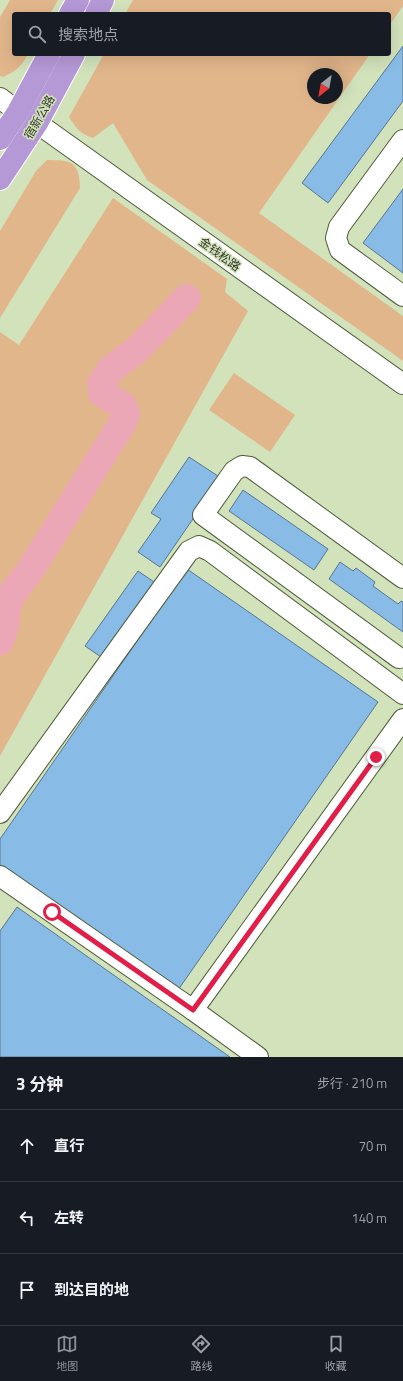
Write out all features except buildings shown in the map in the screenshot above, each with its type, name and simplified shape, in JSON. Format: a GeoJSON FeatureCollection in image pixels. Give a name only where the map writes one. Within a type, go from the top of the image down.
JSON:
{"type":"FeatureCollection","features":[{"type":"Feature","properties":{"kind":"highway"},"geometry":{"type":"LineString","coordinates":[[71,12],[78,0]]}},
{"type":"Feature","properties":{"kind":"highway","name":"宿新公路"},"geometry":{"type":"LineString","coordinates":[[0,139],[18,112],[48,56]]}},
{"type":"Feature","properties":{"kind":"highway","name":"宿新公路"},"geometry":{"type":"LineString","coordinates":[[0,179],[37,123],[73,56]]}},
{"type":"Feature","properties":{"kind":"street"},"geometry":{"type":"LineString","coordinates":[[0,98],[18,112]]}},
{"type":"Feature","properties":{"kind":"street","name":"金钱松路"},"geometry":{"type":"LineString","coordinates":[[37,123],[403,384]]}},
{"type":"Feature","properties":{"kind":"street"},"geometry":{"type":"LineString","coordinates":[[403,140],[339,227],[336,238],[340,250],[403,296]]}},
{"type":"Feature","properties":{"kind":"street"},"geometry":{"type":"LineString","coordinates":[[399,658],[203,515],[234,471],[242,466],[250,467],[403,578]]}},
{"type":"Feature","properties":{"kind":"street"},"geometry":{"type":"LineString","coordinates":[[0,812],[189,551],[198,546],[210,551],[403,694]]}},
{"type":"Feature","properties":{"kind":"street"},"geometry":{"type":"LineString","coordinates":[[193,1010],[403,719]]}},
{"type":"Feature","properties":{"kind":"street"},"geometry":{"type":"LineString","coordinates":[[0,876],[258,1057]]}},
{"type":"Feature","properties":{"kind":"shaded area"},"geometry":{"type":"Polygon","coordinates":[[[10,0],[58,0],[51,12],[12,12],[12,56],[27,56],[18,68],[3,77],[0,76],[0,17],[10,0]]]}},
{"type":"Feature","properties":{"kind":"shaded area"},"geometry":{"type":"Polygon","coordinates":[[[133,0],[403,0],[403,6],[391,23],[391,12],[126,12],[133,0]]]}},
{"type":"Feature","properties":{"kind":"shaded area"},"geometry":{"type":"Polygon","coordinates":[[[103,56],[369,56],[343,93],[343,68],[307,68],[307,104],[335,104],[259,213],[403,316],[403,361],[147,180],[113,123],[93,138],[79,130],[69,117],[103,56]]]}},
{"type":"Feature","properties":{"kind":"shaded area"},"geometry":{"type":"Polygon","coordinates":[[[47,160],[63,161],[72,164],[78,173],[80,188],[0,318],[0,231],[36,171],[47,160]]]}},
{"type":"Feature","properties":{"kind":"shaded area"},"geometry":{"type":"Polygon","coordinates":[[[113,198],[227,279],[225,292],[248,311],[0,756],[0,332],[19,345],[113,198]]]}},
{"type":"Feature","properties":{"kind":"shaded area"},"geometry":{"type":"Polygon","coordinates":[[[234,373],[295,415],[270,452],[209,410],[234,373]]]}},
{"type":"Feature","properties":{"kind":"waterway"},"geometry":{"type":"LineString","coordinates":[[0,641],[6,622],[6,611],[12,594],[31,569],[123,422],[126,413],[122,405],[102,393],[101,384],[111,369],[137,350],[187,298]]}},
{"type":"Feature","properties":{"kind":"route"},"geometry":{"type":"LineString","coordinates":[[52,912],[193,1010],[376,757]]}}]}
